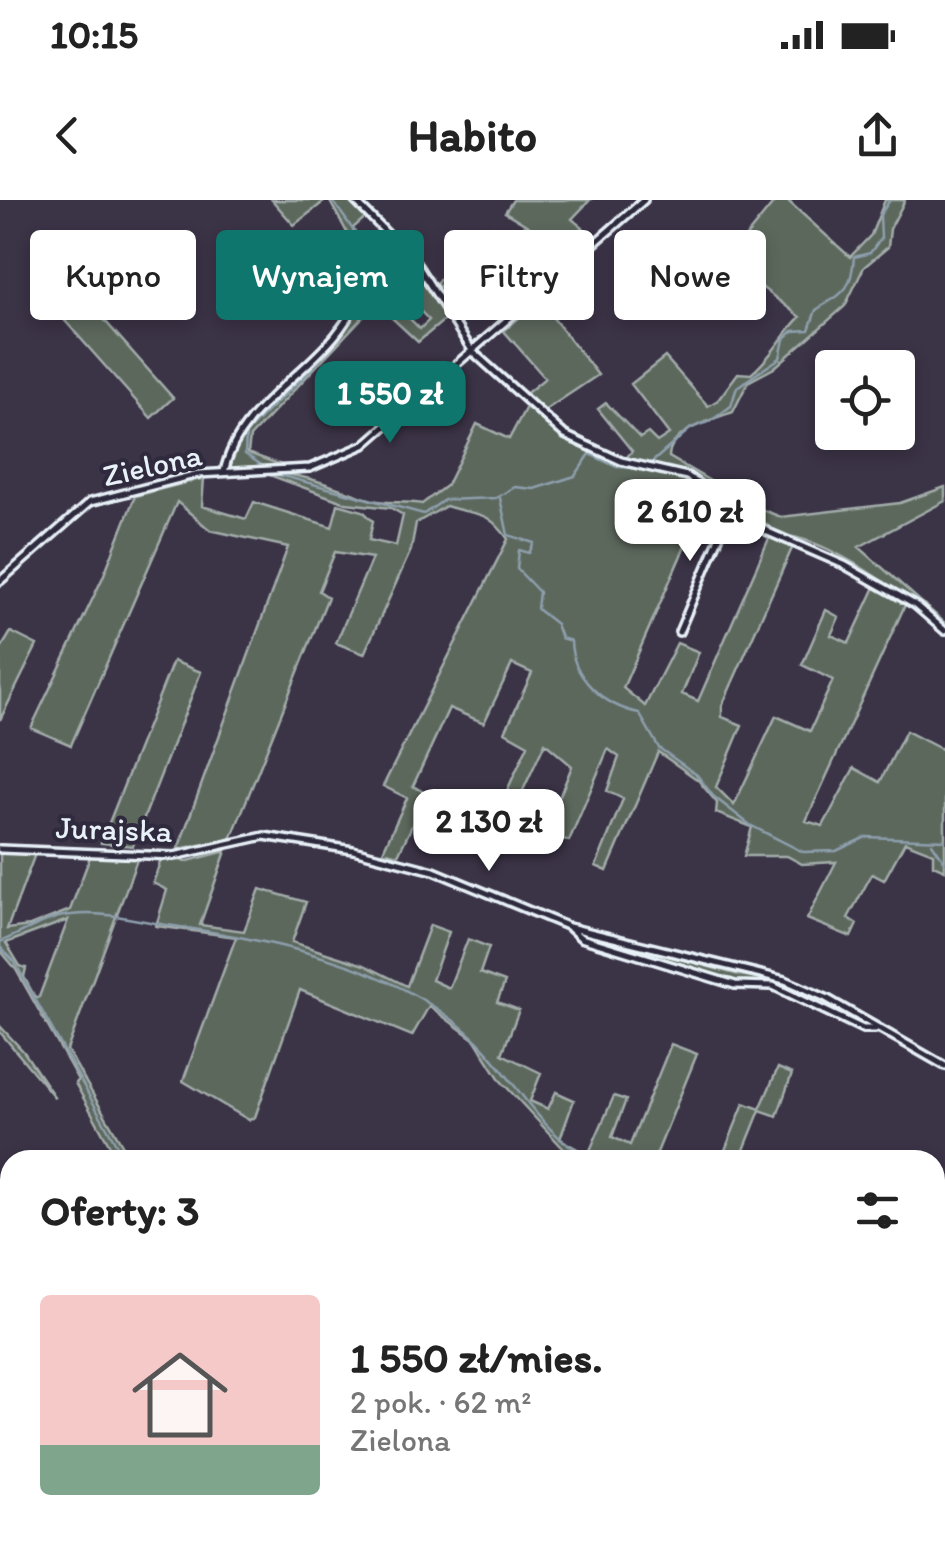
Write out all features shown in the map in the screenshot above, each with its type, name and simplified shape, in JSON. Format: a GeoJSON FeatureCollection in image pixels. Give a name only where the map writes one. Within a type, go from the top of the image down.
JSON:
{"type":"FeatureCollection","features":[{"type":"Feature","properties":{"kind":"street"},"geometry":{"type":"LineString","coordinates":[[354,200],[416,264],[473,352],[565,435],[621,461],[687,476],[768,532],[818,551],[915,605],[945,631]]}},
{"type":"Feature","properties":{"kind":"street","name":"Zielona"},"geometry":{"type":"LineString","coordinates":[[0,581],[90,502],[186,476],[310,468],[364,445],[644,200]]}},
{"type":"Feature","properties":{"kind":"street","name":"Zielona"},"geometry":{"type":"LineString","coordinates":[[224,472],[248,422],[346,320]]}},
{"type":"Feature","properties":{"kind":"street"},"geometry":{"type":"LineString","coordinates":[[679,632],[732,507]]}},
{"type":"Feature","properties":{"kind":"street","name":"Jurajska"},"geometry":{"type":"LineString","coordinates":[[0,849],[174,856],[249,838],[279,836],[421,867],[569,927],[785,980],[826,998],[945,1066]]}},
{"type":"Feature","properties":{"kind":"street","name":"Jurajska"},"geometry":{"type":"LineString","coordinates":[[569,927],[580,938],[735,984],[773,986],[863,1029],[878,1029]]}},
{"type":"Feature","properties":{"kind":"green space"},"geometry":{"type":"Polygon","coordinates":[[[272,200],[326,200],[294,225],[272,200]]]}},
{"type":"Feature","properties":{"kind":"green space"},"geometry":{"type":"Polygon","coordinates":[[[329,200],[349,200],[367,216],[354,230],[345,230],[329,200]]]}},
{"type":"Feature","properties":{"kind":"green space"},"geometry":{"type":"Polygon","coordinates":[[[513,200],[590,200],[572,219],[585,230],[535,230],[505,212],[513,200]]]}},
{"type":"Feature","properties":{"kind":"green space"},"geometry":{"type":"Polygon","coordinates":[[[776,200],[787,200],[850,257],[871,235],[885,200],[905,200],[890,229],[888,247],[864,267],[845,306],[774,368],[748,382],[733,412],[684,433],[671,448],[669,457],[755,507],[781,517],[900,503],[945,487],[945,501],[859,547],[945,623],[945,628],[888,585],[839,555],[814,543],[773,536],[793,546],[722,706],[722,717],[742,725],[716,787],[734,805],[776,716],[810,731],[833,680],[802,665],[826,610],[839,617],[831,635],[849,643],[875,587],[905,605],[806,821],[823,826],[854,768],[880,782],[906,731],[941,749],[945,743],[945,870],[933,865],[933,853],[905,842],[884,880],[872,874],[848,918],[857,924],[851,937],[807,919],[836,862],[802,864],[787,856],[744,856],[752,827],[716,813],[717,803],[698,780],[658,752],[607,871],[596,866],[623,799],[607,791],[619,757],[608,749],[569,841],[545,832],[572,766],[545,743],[512,814],[499,808],[528,745],[505,732],[532,673],[512,664],[484,723],[449,708],[413,786],[427,794],[398,855],[383,851],[407,798],[383,786],[508,539],[493,522],[474,513],[446,506],[416,523],[411,550],[364,654],[336,643],[372,558],[335,552],[319,591],[328,597],[231,839],[178,849],[288,547],[210,530],[177,502],[71,745],[31,728],[103,577],[135,496],[204,478],[202,506],[246,519],[254,502],[332,527],[338,504],[363,511],[373,521],[369,540],[396,546],[403,515],[391,508],[346,503],[264,473],[305,478],[375,501],[422,504],[447,485],[477,424],[509,439],[526,407],[563,437],[622,463],[632,451],[598,409],[606,403],[640,438],[648,433],[657,442],[669,434],[631,384],[665,357],[708,406],[718,400],[738,373],[751,374],[800,317],[766,290],[766,230],[752,230],[776,200]],[[706,498],[623,688],[645,706],[677,643],[699,652],[682,694],[698,701],[770,536],[706,498]]]}},
{"type":"Feature","properties":{"kind":"green space"},"geometry":{"type":"Polygon","coordinates":[[[424,281],[444,309],[444,320],[418,342],[394,320],[411,320],[420,329],[429,320],[424,315],[424,281]]]}},
{"type":"Feature","properties":{"kind":"green space"},"geometry":{"type":"Polygon","coordinates":[[[64,320],[104,320],[173,398],[151,418],[64,320]]]}},
{"type":"Feature","properties":{"kind":"green space"},"geometry":{"type":"Polygon","coordinates":[[[349,320],[360,320],[250,437],[248,453],[281,465],[231,468],[228,461],[245,429],[349,320]]]}},
{"type":"Feature","properties":{"kind":"green space"},"geometry":{"type":"Polygon","coordinates":[[[516,320],[555,320],[598,375],[541,413],[523,396],[545,378],[504,331],[516,320]]]}},
{"type":"Feature","properties":{"kind":"green space"},"geometry":{"type":"Polygon","coordinates":[[[11,632],[37,645],[0,720],[0,650],[11,632]]]}},
{"type":"Feature","properties":{"kind":"green space"},"geometry":{"type":"Polygon","coordinates":[[[173,661],[201,672],[133,846],[101,843],[173,661]]]}},
{"type":"Feature","properties":{"kind":"green space"},"geometry":{"type":"Polygon","coordinates":[[[226,851],[200,925],[244,931],[260,889],[306,902],[292,942],[364,965],[407,986],[430,925],[449,932],[432,980],[449,988],[468,939],[489,947],[480,973],[505,982],[497,1002],[519,1010],[502,1054],[541,1073],[530,1101],[548,1109],[556,1092],[574,1100],[560,1139],[579,1150],[565,1150],[501,1081],[475,1040],[429,1006],[412,1036],[300,990],[255,1117],[249,1120],[183,1081],[236,937],[156,926],[167,890],[153,883],[161,859],[188,861],[226,851]]]}},
{"type":"Feature","properties":{"kind":"green space"},"geometry":{"type":"Polygon","coordinates":[[[0,853],[35,854],[7,929],[30,926],[70,910],[90,857],[138,857],[67,1050],[125,1150],[112,1150],[15,968],[0,950],[0,853]],[[68,920],[6,943],[20,966],[26,968],[24,977],[35,997],[39,997],[68,920]]]}},
{"type":"Feature","properties":{"kind":"green space"},"geometry":{"type":"Polygon","coordinates":[[[579,932],[739,975],[785,982],[826,999],[863,1024],[772,983],[736,981],[579,932]]]}},
{"type":"Feature","properties":{"kind":"green space"},"geometry":{"type":"Polygon","coordinates":[[[0,1026],[24,1052],[55,1098],[0,1032],[0,1026]]]}},
{"type":"Feature","properties":{"kind":"green space"},"geometry":{"type":"Polygon","coordinates":[[[671,1044],[697,1054],[658,1150],[590,1150],[614,1096],[626,1100],[612,1137],[630,1145],[671,1044]]]}},
{"type":"Feature","properties":{"kind":"green space"},"geometry":{"type":"Polygon","coordinates":[[[778,1068],[792,1074],[777,1116],[760,1110],[744,1150],[725,1150],[744,1103],[760,1109],[778,1068]]]}},
{"type":"Feature","properties":{"kind":"waterway"},"geometry":{"type":"LineString","coordinates":[[266,468],[245,454],[246,434],[346,328],[360,304],[367,278],[361,246],[332,200]]}},
{"type":"Feature","properties":{"kind":"waterway"},"geometry":{"type":"LineString","coordinates":[[650,464],[691,428],[711,421],[731,406],[737,387],[780,358],[784,339],[793,331],[809,330],[816,310],[848,285],[854,257],[870,253],[881,238],[880,215],[890,200]]}},
{"type":"Feature","properties":{"kind":"waterway"},"geometry":{"type":"LineString","coordinates":[[272,473],[424,514],[444,500],[496,498],[515,487],[534,489],[575,476],[590,454],[617,467],[641,468]]}},
{"type":"Feature","properties":{"kind":"waterway"},"geometry":{"type":"LineString","coordinates":[[500,498],[508,535],[534,543],[529,553],[519,550],[517,569],[539,592],[537,609],[556,624],[561,638],[571,641],[584,678],[602,697],[639,713],[659,748],[697,775],[713,796],[750,825],[803,852],[836,851],[866,837],[945,840]]}},
{"type":"Feature","properties":{"kind":"waterway"},"geometry":{"type":"LineString","coordinates":[[932,843],[945,862]]}},
{"type":"Feature","properties":{"kind":"waterway"},"geometry":{"type":"LineString","coordinates":[[0,942],[62,916],[105,915],[287,947],[370,973],[445,1014],[477,1041],[543,1121],[575,1150]]}},
{"type":"Feature","properties":{"kind":"waterway"},"geometry":{"type":"LineString","coordinates":[[0,947],[14,961],[119,1150]]}}]}
